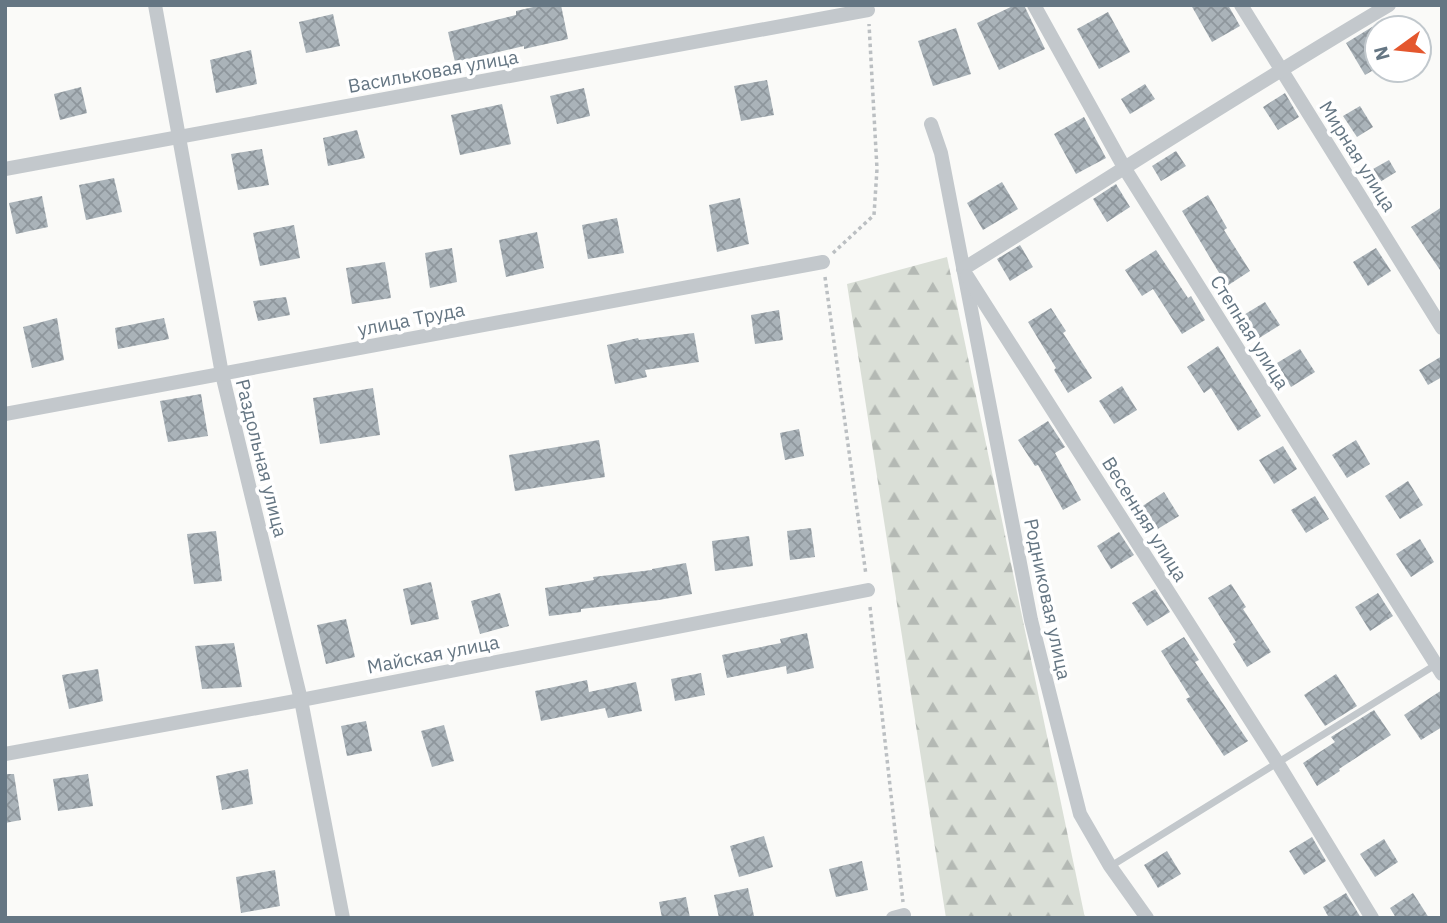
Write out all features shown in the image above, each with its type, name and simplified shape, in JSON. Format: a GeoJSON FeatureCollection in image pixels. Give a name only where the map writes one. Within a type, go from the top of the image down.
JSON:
{"type":"FeatureCollection","features":[{"type":"Feature","properties":{"kind":"street","name":"Раздольная улица"},"geometry":{"type":"LineString","coordinates":[[155,5],[222,374],[301,700],[343,918]]}},
{"type":"Feature","properties":{"kind":"street","name":"Степная улица"},"geometry":{"type":"LineString","coordinates":[[1034,5],[1125,169],[1440,666]]}},
{"type":"Feature","properties":{"kind":"street","name":"Мирная улица"},"geometry":{"type":"LineString","coordinates":[[1241,5],[1442,328]]}},
{"type":"Feature","properties":{"kind":"street"},"geometry":{"type":"LineString","coordinates":[[963,269],[1389,5]]}},
{"type":"Feature","properties":{"kind":"street","name":"Васильковая улица"},"geometry":{"type":"LineString","coordinates":[[5,169],[868,10]]}},
{"type":"Feature","properties":{"kind":"street","name":"Весенняя улица"},"geometry":{"type":"LineString","coordinates":[[931,124],[941,153],[963,269],[1277,762],[1372,918]]}},
{"type":"Feature","properties":{"kind":"street","name":"улица Труда"},"geometry":{"type":"LineString","coordinates":[[5,414],[823,262]]}},
{"type":"Feature","properties":{"kind":"street","name":"Родниковая улица"},"geometry":{"type":"LineString","coordinates":[[963,269],[1031,620],[1080,814],[1110,866],[1147,918]]}},
{"type":"Feature","properties":{"kind":"street","name":"Майская улица"},"geometry":{"type":"LineString","coordinates":[[5,754],[301,700],[868,590]]}},
{"type":"Feature","properties":{"kind":"lane"},"geometry":{"type":"LineString","coordinates":[[1110,866],[1277,762],[1440,666]]}},
{"type":"Feature","properties":{"kind":"path"},"geometry":{"type":"LineString","coordinates":[[823,262],[874,215],[877,169],[868,10]]}},
{"type":"Feature","properties":{"kind":"green space"},"geometry":{"type":"Polygon","coordinates":[[[947,257],[1085,918],[946,918],[847,284],[947,257]]]}},
{"type":"Feature","properties":{"kind":"building"},"geometry":{"type":"Polygon","coordinates":[[[542,5],[561,5],[568,39],[455,62],[448,32],[516,15],[516,11],[542,5]]]}},
{"type":"Feature","properties":{"kind":"building"},"geometry":{"type":"Polygon","coordinates":[[[1015,5],[1024,5],[1045,49],[999,70],[977,23],[1015,5]]]}},
{"type":"Feature","properties":{"kind":"building"},"geometry":{"type":"Polygon","coordinates":[[[1191,5],[1228,5],[1240,26],[1212,42],[1191,5]]]}},
{"type":"Feature","properties":{"kind":"building"},"geometry":{"type":"Polygon","coordinates":[[[1108,12],[1130,52],[1099,69],[1077,29],[1108,12]]]}},
{"type":"Feature","properties":{"kind":"building"},"geometry":{"type":"Polygon","coordinates":[[[333,14],[340,46],[306,53],[299,22],[333,14]]]}},
{"type":"Feature","properties":{"kind":"building"},"geometry":{"type":"Polygon","coordinates":[[[956,28],[971,74],[933,86],[918,41],[956,28]]]}},
{"type":"Feature","properties":{"kind":"building"},"geometry":{"type":"Polygon","coordinates":[[[1363,33],[1363,72],[1346,43],[1363,33]]]}},
{"type":"Feature","properties":{"kind":"building"},"geometry":{"type":"Polygon","coordinates":[[[251,50],[257,84],[216,93],[210,60],[251,50]]]}},
{"type":"Feature","properties":{"kind":"building"},"geometry":{"type":"Polygon","coordinates":[[[767,80],[774,115],[741,121],[734,86],[767,80]]]}},
{"type":"Feature","properties":{"kind":"building"},"geometry":{"type":"Polygon","coordinates":[[[1145,84],[1155,99],[1130,114],[1121,99],[1145,84]]]}},
{"type":"Feature","properties":{"kind":"building"},"geometry":{"type":"Polygon","coordinates":[[[81,87],[87,113],[60,120],[54,94],[81,87]]]}},
{"type":"Feature","properties":{"kind":"building"},"geometry":{"type":"Polygon","coordinates":[[[584,88],[590,116],[557,124],[550,96],[584,88]]]}},
{"type":"Feature","properties":{"kind":"building"},"geometry":{"type":"Polygon","coordinates":[[[1285,93],[1299,117],[1278,130],[1263,107],[1285,93]]]}},
{"type":"Feature","properties":{"kind":"building"},"geometry":{"type":"Polygon","coordinates":[[[502,104],[511,144],[460,155],[451,115],[502,104]]]}},
{"type":"Feature","properties":{"kind":"building"},"geometry":{"type":"Polygon","coordinates":[[[1360,106],[1373,127],[1357,137],[1343,116],[1360,106]]]}},
{"type":"Feature","properties":{"kind":"building"},"geometry":{"type":"Polygon","coordinates":[[[1084,117],[1106,158],[1076,174],[1054,134],[1084,117]]]}},
{"type":"Feature","properties":{"kind":"building"},"geometry":{"type":"Polygon","coordinates":[[[357,130],[365,158],[328,166],[323,138],[357,130]]]}},
{"type":"Feature","properties":{"kind":"building"},"geometry":{"type":"Polygon","coordinates":[[[262,149],[269,185],[238,190],[231,154],[262,149]]]}},
{"type":"Feature","properties":{"kind":"building"},"geometry":{"type":"Polygon","coordinates":[[[1176,151],[1186,166],[1161,181],[1152,166],[1176,151]]]}},
{"type":"Feature","properties":{"kind":"building"},"geometry":{"type":"Polygon","coordinates":[[[1389,160],[1396,172],[1380,182],[1373,169],[1389,160]]]}},
{"type":"Feature","properties":{"kind":"building"},"geometry":{"type":"Polygon","coordinates":[[[114,178],[122,212],[86,220],[79,185],[114,178]]]}},
{"type":"Feature","properties":{"kind":"building"},"geometry":{"type":"Polygon","coordinates":[[[1002,182],[1018,209],[983,230],[967,203],[1002,182]]]}},
{"type":"Feature","properties":{"kind":"building"},"geometry":{"type":"Polygon","coordinates":[[[1116,184],[1130,207],[1107,222],[1093,199],[1116,184]]]}},
{"type":"Feature","properties":{"kind":"building"},"geometry":{"type":"Polygon","coordinates":[[[1208,195],[1227,228],[1224,230],[1250,271],[1227,286],[1182,211],[1208,195]]]}},
{"type":"Feature","properties":{"kind":"building"},"geometry":{"type":"Polygon","coordinates":[[[42,196],[48,227],[16,234],[9,203],[42,196]]]}},
{"type":"Feature","properties":{"kind":"building"},"geometry":{"type":"Polygon","coordinates":[[[740,198],[749,244],[717,252],[709,205],[740,198]]]}},
{"type":"Feature","properties":{"kind":"building"},"geometry":{"type":"Polygon","coordinates":[[[1442,207],[1442,273],[1411,227],[1442,207]]]}},
{"type":"Feature","properties":{"kind":"building"},"geometry":{"type":"Polygon","coordinates":[[[617,218],[624,253],[588,259],[582,225],[617,218]]]}},
{"type":"Feature","properties":{"kind":"building"},"geometry":{"type":"Polygon","coordinates":[[[294,225],[300,258],[260,266],[253,233],[294,225]]]}},
{"type":"Feature","properties":{"kind":"building"},"geometry":{"type":"Polygon","coordinates":[[[537,232],[544,268],[506,277],[499,240],[537,232]]]}},
{"type":"Feature","properties":{"kind":"building"},"geometry":{"type":"Polygon","coordinates":[[[1020,245],[1033,267],[1010,281],[997,259],[1020,245]]]}},
{"type":"Feature","properties":{"kind":"building"},"geometry":{"type":"Polygon","coordinates":[[[452,248],[457,282],[430,288],[425,253],[452,248]]]}},
{"type":"Feature","properties":{"kind":"building"},"geometry":{"type":"Polygon","coordinates":[[[1376,248],[1391,271],[1368,286],[1353,262],[1376,248]]]}},
{"type":"Feature","properties":{"kind":"building"},"geometry":{"type":"Polygon","coordinates":[[[1156,250],[1188,298],[1191,296],[1205,320],[1182,334],[1153,289],[1142,296],[1125,270],[1156,250]]]}},
{"type":"Feature","properties":{"kind":"building"},"geometry":{"type":"Polygon","coordinates":[[[385,262],[391,298],[352,304],[346,268],[385,262]]]}},
{"type":"Feature","properties":{"kind":"building"},"geometry":{"type":"Polygon","coordinates":[[[286,297],[290,315],[258,321],[253,301],[286,297]]]}},
{"type":"Feature","properties":{"kind":"building"},"geometry":{"type":"Polygon","coordinates":[[[1265,302],[1280,325],[1256,340],[1242,316],[1265,302]]]}},
{"type":"Feature","properties":{"kind":"building"},"geometry":{"type":"Polygon","coordinates":[[[1051,308],[1066,331],[1063,333],[1092,378],[1068,393],[1028,322],[1051,308]]]}},
{"type":"Feature","properties":{"kind":"building"},"geometry":{"type":"Polygon","coordinates":[[[779,310],[783,340],[755,344],[751,315],[779,310]]]}},
{"type":"Feature","properties":{"kind":"building"},"geometry":{"type":"Polygon","coordinates":[[[57,318],[64,360],[32,368],[23,327],[57,318]]]}},
{"type":"Feature","properties":{"kind":"building"},"geometry":{"type":"Polygon","coordinates":[[[164,318],[169,339],[118,349],[115,328],[164,318]]]}},
{"type":"Feature","properties":{"kind":"building"},"geometry":{"type":"Polygon","coordinates":[[[694,333],[699,362],[645,370],[647,377],[615,384],[607,345],[638,338],[694,333]]]}},
{"type":"Feature","properties":{"kind":"building"},"geometry":{"type":"Polygon","coordinates":[[[1218,346],[1261,416],[1238,431],[1211,388],[1204,393],[1187,367],[1218,346]]]}},
{"type":"Feature","properties":{"kind":"building"},"geometry":{"type":"Polygon","coordinates":[[[1300,349],[1315,372],[1291,387],[1277,363],[1300,349]]]}},
{"type":"Feature","properties":{"kind":"building"},"geometry":{"type":"Polygon","coordinates":[[[1442,356],[1442,377],[1428,385],[1419,370],[1442,356]]]}},
{"type":"Feature","properties":{"kind":"building"},"geometry":{"type":"Polygon","coordinates":[[[1122,386],[1137,410],[1114,424],[1099,401],[1122,386]]]}},
{"type":"Feature","properties":{"kind":"building"},"geometry":{"type":"Polygon","coordinates":[[[373,388],[380,435],[320,444],[313,398],[373,388]]]}},
{"type":"Feature","properties":{"kind":"building"},"geometry":{"type":"Polygon","coordinates":[[[201,394],[208,436],[168,442],[160,401],[201,394]]]}},
{"type":"Feature","properties":{"kind":"building"},"geometry":{"type":"Polygon","coordinates":[[[1048,421],[1065,447],[1055,453],[1081,500],[1063,510],[1038,465],[1035,466],[1018,440],[1048,421]]]}},
{"type":"Feature","properties":{"kind":"building"},"geometry":{"type":"Polygon","coordinates":[[[799,429],[804,456],[785,460],[780,433],[799,429]]]}},
{"type":"Feature","properties":{"kind":"building"},"geometry":{"type":"Polygon","coordinates":[[[599,440],[605,477],[515,491],[509,455],[599,440]]]}},
{"type":"Feature","properties":{"kind":"building"},"geometry":{"type":"Polygon","coordinates":[[[1356,440],[1370,464],[1347,478],[1332,455],[1356,440]]]}},
{"type":"Feature","properties":{"kind":"building"},"geometry":{"type":"Polygon","coordinates":[[[1283,446],[1297,469],[1274,484],[1259,460],[1283,446]]]}},
{"type":"Feature","properties":{"kind":"building"},"geometry":{"type":"Polygon","coordinates":[[[1408,481],[1423,505],[1400,519],[1385,496],[1408,481]]]}},
{"type":"Feature","properties":{"kind":"building"},"geometry":{"type":"Polygon","coordinates":[[[1164,492],[1179,516],[1156,530],[1141,507],[1164,492]]]}},
{"type":"Feature","properties":{"kind":"building"},"geometry":{"type":"Polygon","coordinates":[[[1315,496],[1329,519],[1306,533],[1291,510],[1315,496]]]}},
{"type":"Feature","properties":{"kind":"building"},"geometry":{"type":"Polygon","coordinates":[[[811,528],[815,557],[790,560],[787,531],[811,528]]]}},
{"type":"Feature","properties":{"kind":"building"},"geometry":{"type":"Polygon","coordinates":[[[216,531],[222,581],[194,584],[187,534],[216,531]]]}},
{"type":"Feature","properties":{"kind":"building"},"geometry":{"type":"Polygon","coordinates":[[[1119,532],[1134,555],[1111,569],[1097,546],[1119,532]]]}},
{"type":"Feature","properties":{"kind":"building"},"geometry":{"type":"Polygon","coordinates":[[[749,536],[753,566],[715,571],[712,541],[749,536]]]}},
{"type":"Feature","properties":{"kind":"building"},"geometry":{"type":"Polygon","coordinates":[[[1420,539],[1434,562],[1411,577],[1396,554],[1420,539]]]}},
{"type":"Feature","properties":{"kind":"building"},"geometry":{"type":"Polygon","coordinates":[[[686,563],[692,594],[549,616],[545,588],[594,580],[593,577],[686,563]]]}},
{"type":"Feature","properties":{"kind":"building"},"geometry":{"type":"Polygon","coordinates":[[[431,582],[439,619],[411,625],[403,589],[431,582]]]}},
{"type":"Feature","properties":{"kind":"building"},"geometry":{"type":"Polygon","coordinates":[[[1231,584],[1246,607],[1243,609],[1271,652],[1247,667],[1233,644],[1236,642],[1208,598],[1231,584]]]}},
{"type":"Feature","properties":{"kind":"building"},"geometry":{"type":"Polygon","coordinates":[[[1155,589],[1170,612],[1147,626],[1132,603],[1155,589]]]}},
{"type":"Feature","properties":{"kind":"building"},"geometry":{"type":"Polygon","coordinates":[[[500,593],[509,626],[480,634],[471,601],[500,593]]]}},
{"type":"Feature","properties":{"kind":"building"},"geometry":{"type":"Polygon","coordinates":[[[1378,593],[1393,616],[1370,631],[1355,607],[1378,593]]]}},
{"type":"Feature","properties":{"kind":"building"},"geometry":{"type":"Polygon","coordinates":[[[346,619],[355,657],[326,664],[317,625],[346,619]]]}},
{"type":"Feature","properties":{"kind":"building"},"geometry":{"type":"Polygon","coordinates":[[[807,633],[814,668],[787,674],[786,666],[727,678],[722,655],[781,643],[780,639],[807,633]]]}},
{"type":"Feature","properties":{"kind":"building"},"geometry":{"type":"Polygon","coordinates":[[[1184,637],[1199,660],[1195,662],[1248,741],[1224,756],[1186,699],[1190,697],[1161,651],[1184,637]]]}},
{"type":"Feature","properties":{"kind":"building"},"geometry":{"type":"Polygon","coordinates":[[[234,643],[242,687],[202,689],[195,646],[234,643]]]}},
{"type":"Feature","properties":{"kind":"building"},"geometry":{"type":"Polygon","coordinates":[[[98,669],[103,701],[69,709],[62,675],[98,669]]]}},
{"type":"Feature","properties":{"kind":"building"},"geometry":{"type":"Polygon","coordinates":[[[701,673],[705,695],[675,701],[671,679],[701,673]]]}},
{"type":"Feature","properties":{"kind":"building"},"geometry":{"type":"Polygon","coordinates":[[[1336,674],[1357,706],[1325,726],[1304,695],[1336,674]]]}},
{"type":"Feature","properties":{"kind":"building"},"geometry":{"type":"Polygon","coordinates":[[[587,680],[589,692],[636,682],[642,711],[608,718],[605,708],[541,721],[535,691],[587,680]]]}},
{"type":"Feature","properties":{"kind":"building"},"geometry":{"type":"Polygon","coordinates":[[[1442,690],[1442,727],[1421,740],[1404,715],[1442,690]]]}},
{"type":"Feature","properties":{"kind":"building"},"geometry":{"type":"Polygon","coordinates":[[[1374,710],[1391,735],[1317,786],[1303,763],[1335,742],[1331,737],[1374,710]]]}},
{"type":"Feature","properties":{"kind":"building"},"geometry":{"type":"Polygon","coordinates":[[[366,721],[372,751],[347,756],[341,726],[366,721]]]}},
{"type":"Feature","properties":{"kind":"building"},"geometry":{"type":"Polygon","coordinates":[[[444,725],[454,761],[432,767],[421,731],[444,725]]]}},
{"type":"Feature","properties":{"kind":"building"},"geometry":{"type":"Polygon","coordinates":[[[248,769],[253,804],[222,810],[216,776],[248,769]]]}},
{"type":"Feature","properties":{"kind":"building"},"geometry":{"type":"Polygon","coordinates":[[[5,774],[14,774],[21,820],[5,823],[5,774]]]}},
{"type":"Feature","properties":{"kind":"building"},"geometry":{"type":"Polygon","coordinates":[[[88,774],[93,806],[58,811],[53,779],[88,774]]]}},
{"type":"Feature","properties":{"kind":"building"},"geometry":{"type":"Polygon","coordinates":[[[764,836],[773,867],[739,877],[730,846],[764,836]]]}},
{"type":"Feature","properties":{"kind":"building"},"geometry":{"type":"Polygon","coordinates":[[[1312,837],[1326,861],[1304,875],[1289,851],[1312,837]]]}},
{"type":"Feature","properties":{"kind":"building"},"geometry":{"type":"Polygon","coordinates":[[[1384,839],[1398,862],[1375,877],[1360,854],[1384,839]]]}},
{"type":"Feature","properties":{"kind":"building"},"geometry":{"type":"Polygon","coordinates":[[[1167,851],[1181,874],[1158,888],[1144,865],[1167,851]]]}},
{"type":"Feature","properties":{"kind":"building"},"geometry":{"type":"Polygon","coordinates":[[[862,861],[868,890],[836,897],[829,869],[862,861]]]}},
{"type":"Feature","properties":{"kind":"building"},"geometry":{"type":"Polygon","coordinates":[[[275,870],[280,906],[241,913],[236,877],[275,870]]]}},
{"type":"Feature","properties":{"kind":"building"},"geometry":{"type":"Polygon","coordinates":[[[748,888],[754,916],[719,918],[714,895],[748,888]]]}},
{"type":"Feature","properties":{"kind":"building"},"geometry":{"type":"Polygon","coordinates":[[[1346,893],[1361,918],[1329,918],[1323,907],[1346,893]]]}},
{"type":"Feature","properties":{"kind":"building"},"geometry":{"type":"Polygon","coordinates":[[[1413,893],[1429,918],[1396,918],[1390,908],[1413,893]]]}},
{"type":"Feature","properties":{"kind":"building"},"geometry":{"type":"Polygon","coordinates":[[[686,897],[690,918],[662,918],[659,902],[686,897]]]}}]}
